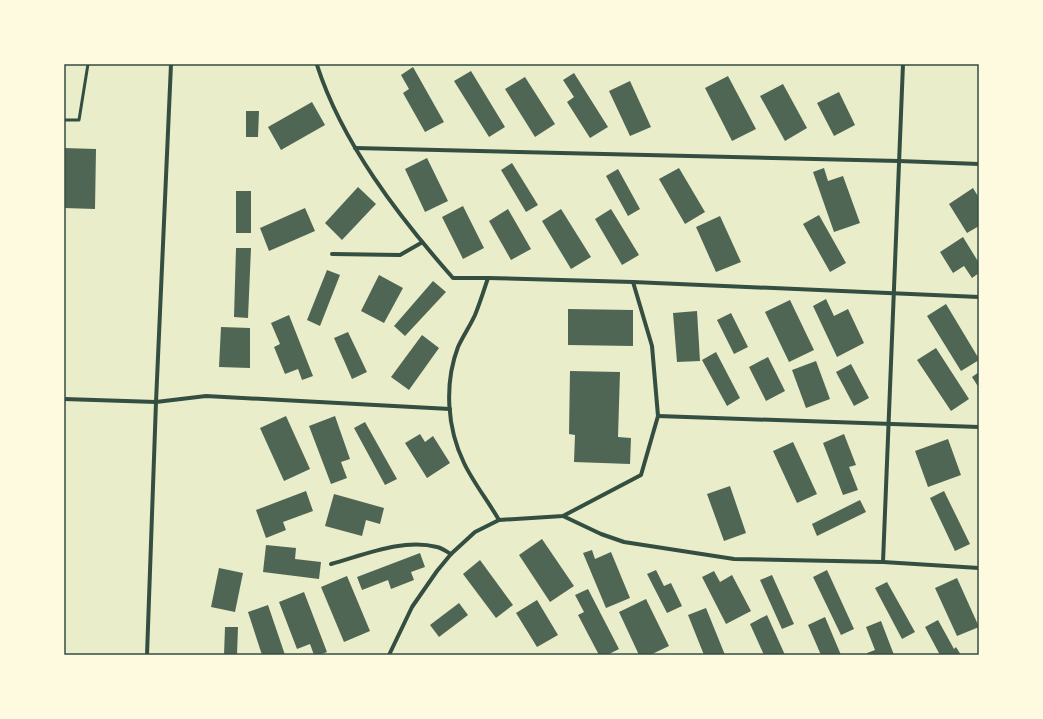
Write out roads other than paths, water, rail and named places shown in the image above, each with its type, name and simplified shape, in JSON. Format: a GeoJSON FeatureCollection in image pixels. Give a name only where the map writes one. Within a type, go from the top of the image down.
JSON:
{"type":"FeatureCollection","features":[{"type":"Feature","properties":{"kind":"street"},"geometry":{"type":"LineString","coordinates":[[147,655],[156,402],[171,64]]}},
{"type":"Feature","properties":{"kind":"street"},"geometry":{"type":"LineString","coordinates":[[883,562],[902,64]]}},
{"type":"Feature","properties":{"kind":"street"},"geometry":{"type":"LineString","coordinates":[[317,65],[324,89],[355,148],[379,186],[421,243],[453,278],[633,282],[979,297]]}},
{"type":"Feature","properties":{"kind":"street"},"geometry":{"type":"LineString","coordinates":[[355,148],[979,164]]}},
{"type":"Feature","properties":{"kind":"street"},"geometry":{"type":"LineString","coordinates":[[332,254],[400,255],[421,243]]}},
{"type":"Feature","properties":{"kind":"street"},"geometry":{"type":"LineString","coordinates":[[488,278],[474,316],[458,348],[450,384],[450,409],[457,446],[464,463],[472,479],[499,520]]}},
{"type":"Feature","properties":{"kind":"street"},"geometry":{"type":"LineString","coordinates":[[389,655],[412,607],[437,571],[451,554],[475,532],[499,520],[563,516],[641,475],[658,416],[652,346],[633,282]]}},
{"type":"Feature","properties":{"kind":"street"},"geometry":{"type":"LineString","coordinates":[[64,399],[156,402],[206,396],[450,409]]}},
{"type":"Feature","properties":{"kind":"street"},"geometry":{"type":"LineString","coordinates":[[658,416],[979,427]]}},
{"type":"Feature","properties":{"kind":"street"},"geometry":{"type":"LineString","coordinates":[[563,516],[601,534],[624,542],[734,559],[883,562],[979,568]]}},
{"type":"Feature","properties":{"kind":"street"},"geometry":{"type":"LineString","coordinates":[[331,564],[401,544],[413,543],[438,547],[451,554]]}},
{"type":"Feature","properties":{"kind":"lane"},"geometry":{"type":"LineString","coordinates":[[64,120],[79,120],[88,64]]}}]}
